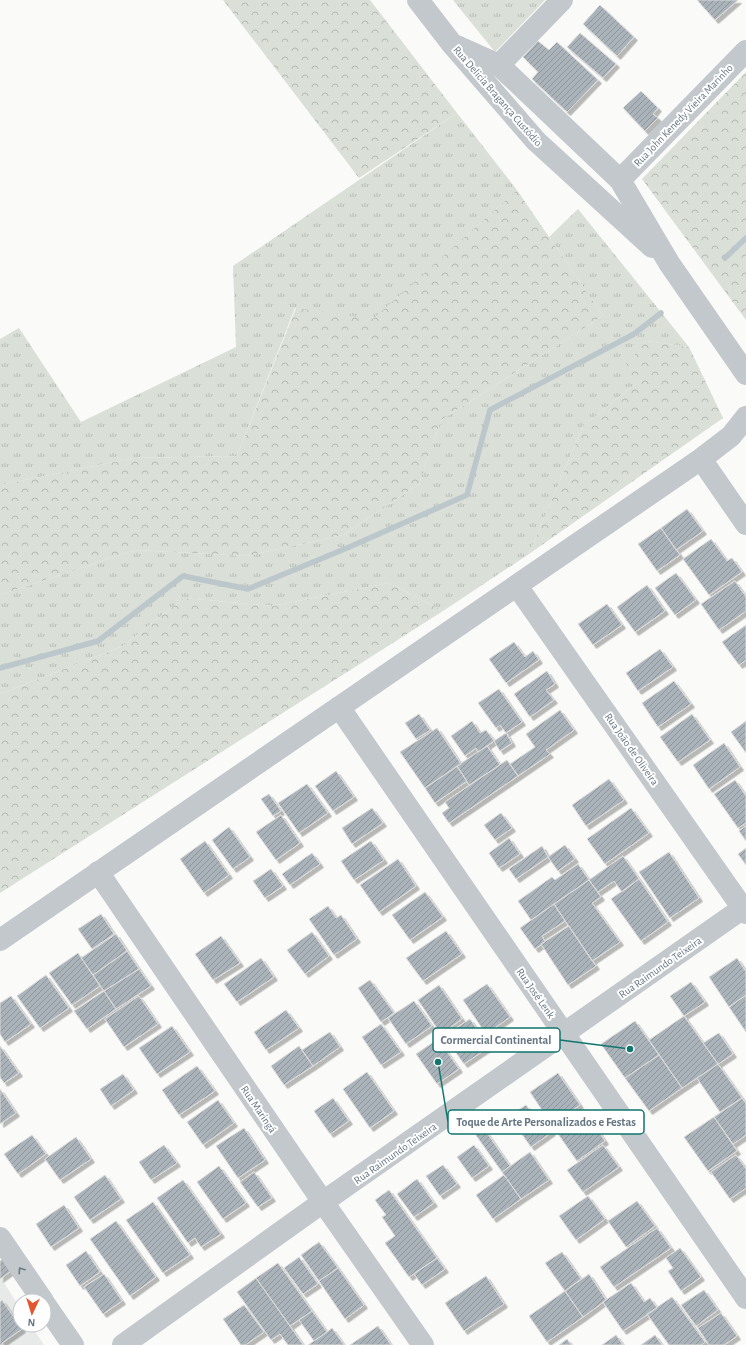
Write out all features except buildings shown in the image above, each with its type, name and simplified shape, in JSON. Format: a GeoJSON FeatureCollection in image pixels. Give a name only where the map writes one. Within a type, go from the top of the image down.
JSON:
{"type":"FeatureCollection","features":[{"type":"Feature","properties":{"kind":"street"},"geometry":{"type":"LineString","coordinates":[[418,0],[452,44]]}},
{"type":"Feature","properties":{"kind":"street"},"geometry":{"type":"LineString","coordinates":[[499,65],[562,0]]}},
{"type":"Feature","properties":{"kind":"street","name":"Rua Delicia Bragança Custódio"},"geometry":{"type":"LineString","coordinates":[[452,44],[499,65],[620,180],[669,263],[746,374]]}},
{"type":"Feature","properties":{"kind":"street","name":"Rua Delicia Bragança Custódio"},"geometry":{"type":"LineString","coordinates":[[452,44],[536,141],[669,263]]}},
{"type":"Feature","properties":{"kind":"street","name":"Rua John Kenedy Vieira Marinho"},"geometry":{"type":"LineString","coordinates":[[620,180],[746,51]]}},
{"type":"Feature","properties":{"kind":"street"},"geometry":{"type":"LineString","coordinates":[[0,940],[701,459],[738,433],[746,417]]}},
{"type":"Feature","properties":{"kind":"street"},"geometry":{"type":"LineString","coordinates":[[701,459],[746,524]]}},
{"type":"Feature","properties":{"kind":"street","name":"Rua João de Oliveira"},"geometry":{"type":"LineString","coordinates":[[517,586],[745,909]]}},
{"type":"Feature","properties":{"kind":"street","name":"Rua José Lenk"},"geometry":{"type":"LineString","coordinates":[[339,707],[746,1298]]}},
{"type":"Feature","properties":{"kind":"street","name":"Rua Maringá"},"geometry":{"type":"LineString","coordinates":[[98,872],[323,1202],[423,1345]]}},
{"type":"Feature","properties":{"kind":"street","name":"Rua Raimundo Teixeira"},"geometry":{"type":"LineString","coordinates":[[123,1345],[323,1202],[745,909]]}},
{"type":"Feature","properties":{"kind":"street"},"geometry":{"type":"LineString","coordinates":[[0,1238],[37,1293]]}},
{"type":"Feature","properties":{"kind":"street"},"geometry":{"type":"LineString","coordinates":[[52,1315],[73,1345]]}},
{"type":"Feature","properties":{"kind":"shaded area"},"geometry":{"type":"Polygon","coordinates":[[[3,1259],[1,1278],[12,1295],[12,1333],[36,1333],[44,1345],[0,1345],[0,1261],[3,1259]]]}},
{"type":"Feature","properties":{"kind":"green space"},"geometry":{"type":"Polygon","coordinates":[[[223,0],[370,0],[457,113],[359,178],[223,0]]]}},
{"type":"Feature","properties":{"kind":"green space"},"geometry":{"type":"Polygon","coordinates":[[[453,0],[545,0],[495,52],[453,0]]]}},
{"type":"Feature","properties":{"kind":"green space"},"geometry":{"type":"Polygon","coordinates":[[[746,72],[746,320],[642,179],[746,72]]]}},
{"type":"Feature","properties":{"kind":"green space"},"geometry":{"type":"Polygon","coordinates":[[[457,113],[517,190],[373,320],[295,308],[237,456],[134,458],[0,485],[0,339],[19,328],[81,422],[236,347],[233,266],[457,113]]]}},
{"type":"Feature","properties":{"kind":"green space"},"geometry":{"type":"Polygon","coordinates":[[[517,190],[603,316],[441,420],[419,484],[343,535],[247,556],[135,550],[0,595],[0,485],[134,458],[237,456],[296,308],[373,319],[517,190]]]}},
{"type":"Feature","properties":{"kind":"green space"},"geometry":{"type":"Polygon","coordinates":[[[578,209],[689,347],[647,341],[626,365],[635,384],[583,426],[529,554],[443,611],[389,583],[273,606],[184,598],[123,646],[0,694],[0,595],[135,550],[247,556],[343,535],[419,484],[441,420],[603,316],[549,237],[578,209]]]}},
{"type":"Feature","properties":{"kind":"green space"},"geometry":{"type":"Polygon","coordinates":[[[647,341],[689,347],[723,418],[529,554],[583,426],[635,384],[625,365],[647,341]]]}},
{"type":"Feature","properties":{"kind":"green space"},"geometry":{"type":"Polygon","coordinates":[[[389,583],[443,611],[0,893],[0,694],[123,646],[184,598],[273,606],[389,583]]]}},
{"type":"Feature","properties":{"kind":"waterway"},"geometry":{"type":"LineString","coordinates":[[725,258],[746,238]]}},
{"type":"Feature","properties":{"kind":"waterway"},"geometry":{"type":"LineString","coordinates":[[0,668],[98,641],[183,576],[248,589],[347,548],[467,495],[490,410],[634,334],[661,313]]}},
{"type":"Feature","properties":{"kind":"place","name":"Cormercial Continental"},"geometry":{"type":"Point","coordinates":[630,1049]}},
{"type":"Feature","properties":{"kind":"place","name":"Toque de Arte Personalizados e Festas"},"geometry":{"type":"Point","coordinates":[438,1062]}}]}
